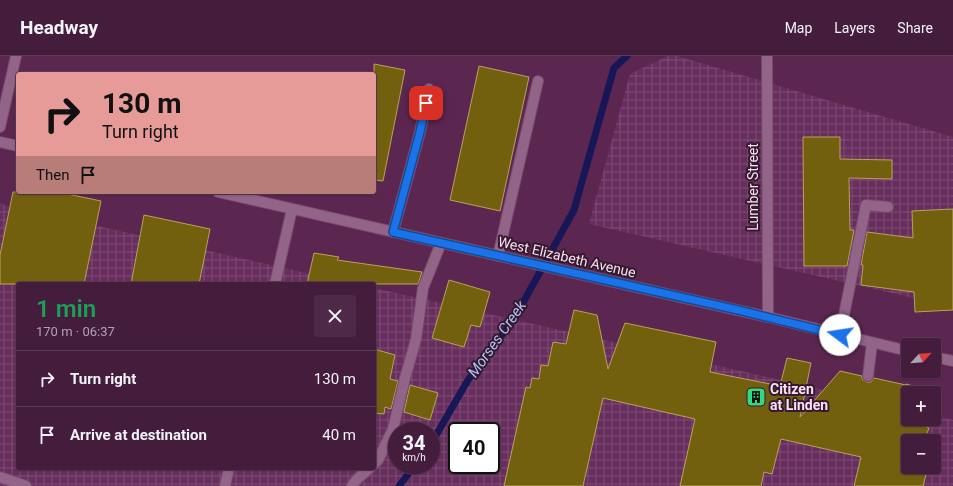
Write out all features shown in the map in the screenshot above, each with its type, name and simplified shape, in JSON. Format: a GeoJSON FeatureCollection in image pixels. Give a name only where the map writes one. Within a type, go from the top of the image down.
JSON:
{"type":"FeatureCollection","features":[{"type":"Feature","properties":{"kind":"street"},"geometry":{"type":"LineString","coordinates":[[0,127],[16,56]]}},
{"type":"Feature","properties":{"kind":"street","name":"Lumber Street"},"geometry":{"type":"LineString","coordinates":[[767,56],[768,317]]}},
{"type":"Feature","properties":{"kind":"street"},"geometry":{"type":"LineString","coordinates":[[498,256],[538,81]]}},
{"type":"Feature","properties":{"kind":"street"},"geometry":{"type":"LineString","coordinates":[[393,232],[420,132],[429,89]]}},
{"type":"Feature","properties":{"kind":"street"},"geometry":{"type":"LineString","coordinates":[[0,142],[16,146]]}},
{"type":"Feature","properties":{"kind":"street","name":"West Elizabeth Avenue"},"geometry":{"type":"LineString","coordinates":[[227,194],[768,317],[901,349]]}},
{"type":"Feature","properties":{"kind":"street"},"geometry":{"type":"LineString","coordinates":[[840,335],[866,205],[888,207]]}},
{"type":"Feature","properties":{"kind":"street"},"geometry":{"type":"LineString","coordinates":[[275,282],[292,209]]}},
{"type":"Feature","properties":{"kind":"street"},"geometry":{"type":"LineString","coordinates":[[376,462],[393,428],[416,339],[423,288],[441,243]]}},
{"type":"Feature","properties":{"kind":"street"},"geometry":{"type":"LineString","coordinates":[[868,376],[872,343]]}},
{"type":"Feature","properties":{"kind":"street"},"geometry":{"type":"LineString","coordinates":[[941,358],[953,361]]}},
{"type":"Feature","properties":{"kind":"street"},"geometry":{"type":"LineString","coordinates":[[225,486],[229,470]]}},
{"type":"Feature","properties":{"kind":"street"},"geometry":{"type":"LineString","coordinates":[[352,486],[357,479],[368,470]]}},
{"type":"Feature","properties":{"kind":"street"},"geometry":{"type":"LineString","coordinates":[[0,476],[26,486]]}},
{"type":"Feature","properties":{"kind":"shaded area"},"geometry":{"type":"Polygon","coordinates":[[[668,56],[677,56],[953,137],[953,307],[589,224],[630,74],[668,56]]]}},
{"type":"Feature","properties":{"kind":"shaded area"},"geometry":{"type":"Polygon","coordinates":[[[0,204],[346,282],[16,282],[16,470],[376,470],[376,288],[901,407],[901,426],[941,426],[941,417],[953,420],[953,486],[0,486],[0,204]]]}},
{"type":"Feature","properties":{"kind":"building"},"geometry":{"type":"Polygon","coordinates":[[[374,64],[405,70],[383,181],[376,180],[376,72],[374,72],[374,64]]]}},
{"type":"Feature","properties":{"kind":"building"},"geometry":{"type":"Polygon","coordinates":[[[479,66],[529,77],[500,211],[450,200],[479,66]]]}},
{"type":"Feature","properties":{"kind":"building"},"geometry":{"type":"Polygon","coordinates":[[[803,137],[840,137],[840,159],[892,160],[892,179],[849,178],[850,230],[854,230],[847,266],[804,266],[803,137]]]}},
{"type":"Feature","properties":{"kind":"building"},"geometry":{"type":"Polygon","coordinates":[[[13,192],[16,192],[16,194],[68,194],[101,201],[84,282],[16,282],[16,284],[0,284],[0,255],[13,192]]]}},
{"type":"Feature","properties":{"kind":"building"},"geometry":{"type":"Polygon","coordinates":[[[953,209],[953,310],[915,312],[914,292],[861,285],[863,265],[861,265],[867,232],[913,238],[912,211],[953,209]]]}},
{"type":"Feature","properties":{"kind":"building"},"geometry":{"type":"Polygon","coordinates":[[[144,215],[210,229],[199,282],[131,282],[144,215]]]}},
{"type":"Feature","properties":{"kind":"building"},"geometry":{"type":"Polygon","coordinates":[[[314,253],[339,257],[337,260],[422,272],[418,284],[376,284],[376,282],[307,282],[314,253]]]}},
{"type":"Feature","properties":{"kind":"building"},"geometry":{"type":"Polygon","coordinates":[[[449,280],[490,292],[480,327],[471,325],[464,347],[432,338],[449,280]]]}},
{"type":"Feature","properties":{"kind":"building","name":"Citizen at Linden"},"geometry":{"type":"Polygon","coordinates":[[[574,310],[597,315],[608,369],[625,323],[716,342],[710,372],[780,386],[787,358],[811,363],[800,417],[840,371],[862,376],[862,379],[867,382],[871,382],[874,378],[913,386],[901,386],[901,426],[924,426],[929,428],[927,434],[901,434],[901,474],[926,474],[923,486],[854,486],[861,457],[781,439],[772,474],[764,472],[761,486],[680,486],[695,419],[603,398],[583,486],[504,486],[526,387],[530,388],[532,378],[539,379],[541,365],[548,366],[553,342],[566,344],[574,310]]]}},
{"type":"Feature","properties":{"kind":"building"},"geometry":{"type":"Polygon","coordinates":[[[376,350],[395,355],[390,379],[398,381],[391,409],[385,407],[384,414],[376,413],[376,350]]]}},
{"type":"Feature","properties":{"kind":"building"},"geometry":{"type":"Polygon","coordinates":[[[410,385],[438,393],[430,420],[404,412],[410,385]]]}},
{"type":"Feature","properties":{"kind":"waterway","name":"Morses Creek"},"geometry":{"type":"LineString","coordinates":[[440,428],[468,380],[514,319],[574,210],[614,68],[627,56]]}},
{"type":"Feature","properties":{"kind":"waterway","name":"Morses Creek"},"geometry":{"type":"LineString","coordinates":[[399,486],[408,474]]}},
{"type":"Feature","properties":{"kind":"place","name":"Citizen at Linden"},"geometry":{"type":"Point","coordinates":[756,397]}},
{"type":"Feature","properties":{"kind":"route"},"geometry":{"type":"LineString","coordinates":[[426,103],[420,132],[393,232],[738,310],[840,335]]}}]}
